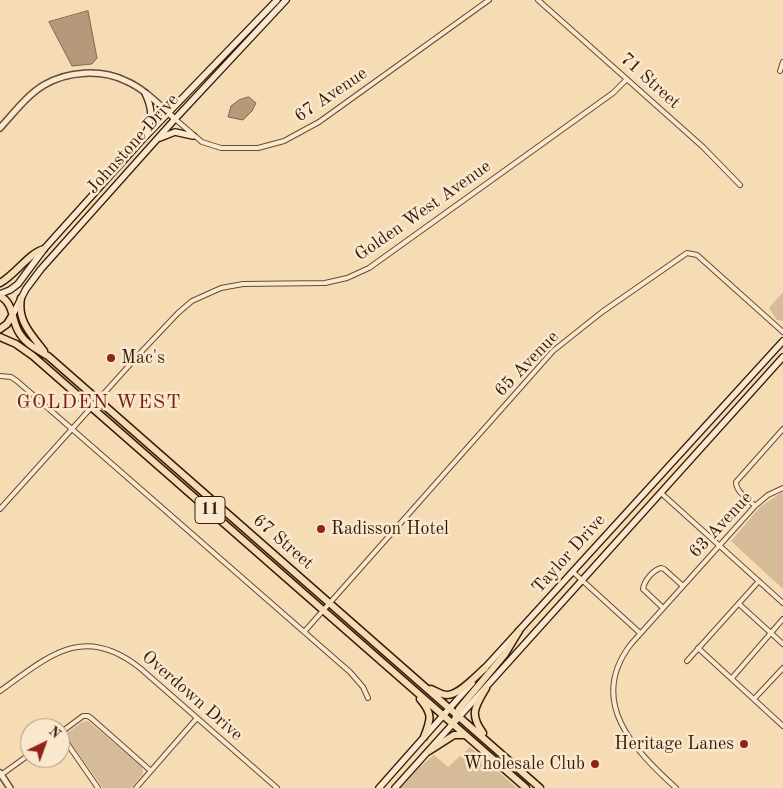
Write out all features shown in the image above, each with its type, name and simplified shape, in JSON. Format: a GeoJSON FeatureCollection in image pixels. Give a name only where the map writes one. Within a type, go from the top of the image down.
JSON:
{"type":"FeatureCollection","features":[{"type":"Feature","properties":{"kind":"main road","name":"Johnstone Drive"},"geometry":{"type":"LineString","coordinates":[[0,295],[18,284],[44,249],[142,140],[277,0]]}},
{"type":"Feature","properties":{"kind":"main road","name":"Johnstone Drive"},"geometry":{"type":"LineString","coordinates":[[12,316],[21,298],[41,269],[154,142],[286,0]]}},
{"type":"Feature","properties":{"kind":"main road"},"geometry":{"type":"LineString","coordinates":[[142,140],[150,125],[152,115],[151,106],[144,93]]}},
{"type":"Feature","properties":{"kind":"main road"},"geometry":{"type":"LineString","coordinates":[[154,142],[167,134],[175,132],[193,136]]}},
{"type":"Feature","properties":{"kind":"main road"},"geometry":{"type":"LineString","coordinates":[[0,283],[12,275],[38,251],[44,249]]}},
{"type":"Feature","properties":{"kind":"main road","name":"67 Street"},"geometry":{"type":"LineString","coordinates":[[0,295],[9,305],[16,327],[24,339],[48,356],[540,788]]}},
{"type":"Feature","properties":{"kind":"main road"},"geometry":{"type":"LineString","coordinates":[[21,298],[20,306],[23,322],[48,356]]}},
{"type":"Feature","properties":{"kind":"main road"},"geometry":{"type":"LineString","coordinates":[[0,329],[7,324],[12,316]]}},
{"type":"Feature","properties":{"kind":"main road","name":"67 Street"},"geometry":{"type":"LineString","coordinates":[[0,337],[33,356],[526,788]]}},
{"type":"Feature","properties":{"kind":"main road"},"geometry":{"type":"LineString","coordinates":[[0,342],[8,341]]}},
{"type":"Feature","properties":{"kind":"main road","name":"Taylor Drive"},"geometry":{"type":"LineString","coordinates":[[379,788],[485,668],[783,342]]}},
{"type":"Feature","properties":{"kind":"main road","name":"Taylor Drive"},"geometry":{"type":"LineString","coordinates":[[458,715],[486,688],[783,357]]}},
{"type":"Feature","properties":{"kind":"main road"},"geometry":{"type":"LineString","coordinates":[[395,788],[453,724],[519,631]]}},
{"type":"Feature","properties":{"kind":"main road"},"geometry":{"type":"LineString","coordinates":[[424,685],[449,695],[460,690],[485,668]]}},
{"type":"Feature","properties":{"kind":"main road"},"geometry":{"type":"LineString","coordinates":[[408,684],[429,712],[430,724],[424,736]]}},
{"type":"Feature","properties":{"kind":"main road"},"geometry":{"type":"LineString","coordinates":[[486,688],[474,712],[476,723],[492,744]]}},
{"type":"Feature","properties":{"kind":"main road"},"geometry":{"type":"LineString","coordinates":[[429,751],[454,735],[467,736]]}},
{"type":"Feature","properties":{"kind":"street","name":"67 Avenue"},"geometry":{"type":"LineString","coordinates":[[175,119],[193,136],[208,144],[228,149],[258,148],[284,141],[318,122],[488,0]]}},
{"type":"Feature","properties":{"kind":"street","name":"71 Street"},"geometry":{"type":"LineString","coordinates":[[538,0],[703,147],[740,185]]}},
{"type":"Feature","properties":{"kind":"street"},"geometry":{"type":"LineString","coordinates":[[780,71],[783,62]]}},
{"type":"Feature","properties":{"kind":"street"},"geometry":{"type":"LineString","coordinates":[[0,128],[45,84],[69,75],[90,72],[110,75],[126,81],[144,93],[175,119]]}},
{"type":"Feature","properties":{"kind":"street","name":"Golden West Avenue"},"geometry":{"type":"LineString","coordinates":[[0,509],[178,313],[192,301],[210,291],[230,286],[325,283],[347,278],[364,270],[378,262],[613,93],[627,79]]}},
{"type":"Feature","properties":{"kind":"street","name":"65 Avenue"},"geometry":{"type":"LineString","coordinates":[[304,632],[553,351],[602,312],[686,253],[696,255],[783,332]]}},
{"type":"Feature","properties":{"kind":"street"},"geometry":{"type":"LineString","coordinates":[[0,376],[18,381],[72,428],[357,680],[368,698]]}},
{"type":"Feature","properties":{"kind":"street"},"geometry":{"type":"LineString","coordinates":[[756,506],[736,487],[736,482],[783,428]]}},
{"type":"Feature","properties":{"kind":"street","name":"63 Avenue"},"geometry":{"type":"LineString","coordinates":[[676,788],[630,739],[620,723],[615,708],[613,687],[618,664],[626,650],[756,506],[768,495],[783,488]]}},
{"type":"Feature","properties":{"kind":"street"},"geometry":{"type":"LineString","coordinates":[[661,492],[783,603]]}},
{"type":"Feature","properties":{"kind":"street"},"geometry":{"type":"LineString","coordinates":[[664,608],[644,591],[643,586],[646,581],[657,569],[661,568],[683,586]]}},
{"type":"Feature","properties":{"kind":"street"},"geometry":{"type":"LineString","coordinates":[[573,572],[640,634]]}},
{"type":"Feature","properties":{"kind":"street"},"geometry":{"type":"LineString","coordinates":[[687,661],[759,581]]}},
{"type":"Feature","properties":{"kind":"street"},"geometry":{"type":"LineString","coordinates":[[739,604],[783,644]]}},
{"type":"Feature","properties":{"kind":"street"},"geometry":{"type":"LineString","coordinates":[[732,678],[783,620]]}},
{"type":"Feature","properties":{"kind":"street","name":"Overdown Drive"},"geometry":{"type":"LineString","coordinates":[[0,691],[55,654],[78,647],[98,647],[114,652],[132,661],[277,788]]}},
{"type":"Feature","properties":{"kind":"street"},"geometry":{"type":"LineString","coordinates":[[698,648],[783,726]]}},
{"type":"Feature","properties":{"kind":"street"},"geometry":{"type":"LineString","coordinates":[[754,699],[783,668]]}},
{"type":"Feature","properties":{"kind":"street"},"geometry":{"type":"LineString","coordinates":[[98,788],[60,733],[83,716],[91,718],[151,771]]}},
{"type":"Feature","properties":{"kind":"street"},"geometry":{"type":"LineString","coordinates":[[136,788],[197,718]]}},
{"type":"Feature","properties":{"kind":"street"},"geometry":{"type":"LineString","coordinates":[[10,788],[0,774],[20,761]]}},
{"type":"Feature","properties":{"kind":"shaded area"},"geometry":{"type":"Polygon","coordinates":[[[88,11],[97,58],[92,64],[72,66],[49,22],[88,11]]]}},
{"type":"Feature","properties":{"kind":"shaded area"},"geometry":{"type":"Polygon","coordinates":[[[249,97],[256,103],[252,111],[243,120],[228,117],[231,106],[239,100],[249,97]]]}},
{"type":"Feature","properties":{"kind":"shaded area"},"geometry":{"type":"Polygon","coordinates":[[[783,292],[783,321],[777,320],[769,308],[783,292]]]}},
{"type":"Feature","properties":{"kind":"shaded area"},"geometry":{"type":"Polygon","coordinates":[[[782,492],[783,589],[731,541],[760,507],[782,492]]]}},
{"type":"Feature","properties":{"kind":"shaded area"},"geometry":{"type":"Polygon","coordinates":[[[88,721],[142,767],[143,774],[131,788],[103,788],[70,742],[70,731],[82,722],[88,721]]]}},
{"type":"Feature","properties":{"kind":"shaded area"},"geometry":{"type":"Polygon","coordinates":[[[470,747],[517,788],[400,788],[415,771],[434,755],[448,767],[470,747]]]}},
{"type":"Feature","properties":{"kind":"place","name":"Mac's"},"geometry":{"type":"Point","coordinates":[111,358]}},
{"type":"Feature","properties":{"kind":"place","name":"Radisson Hotel"},"geometry":{"type":"Point","coordinates":[321,529]}},
{"type":"Feature","properties":{"kind":"place","name":"Heritage Lanes"},"geometry":{"type":"Point","coordinates":[744,744]}},
{"type":"Feature","properties":{"kind":"place","name":"Wholesale Club"},"geometry":{"type":"Point","coordinates":[595,764]}},
{"type":"Feature","properties":{"kind":"district","name":"GOLDEN WEST"},"geometry":{"type":"Point","coordinates":[99,403]}}]}
